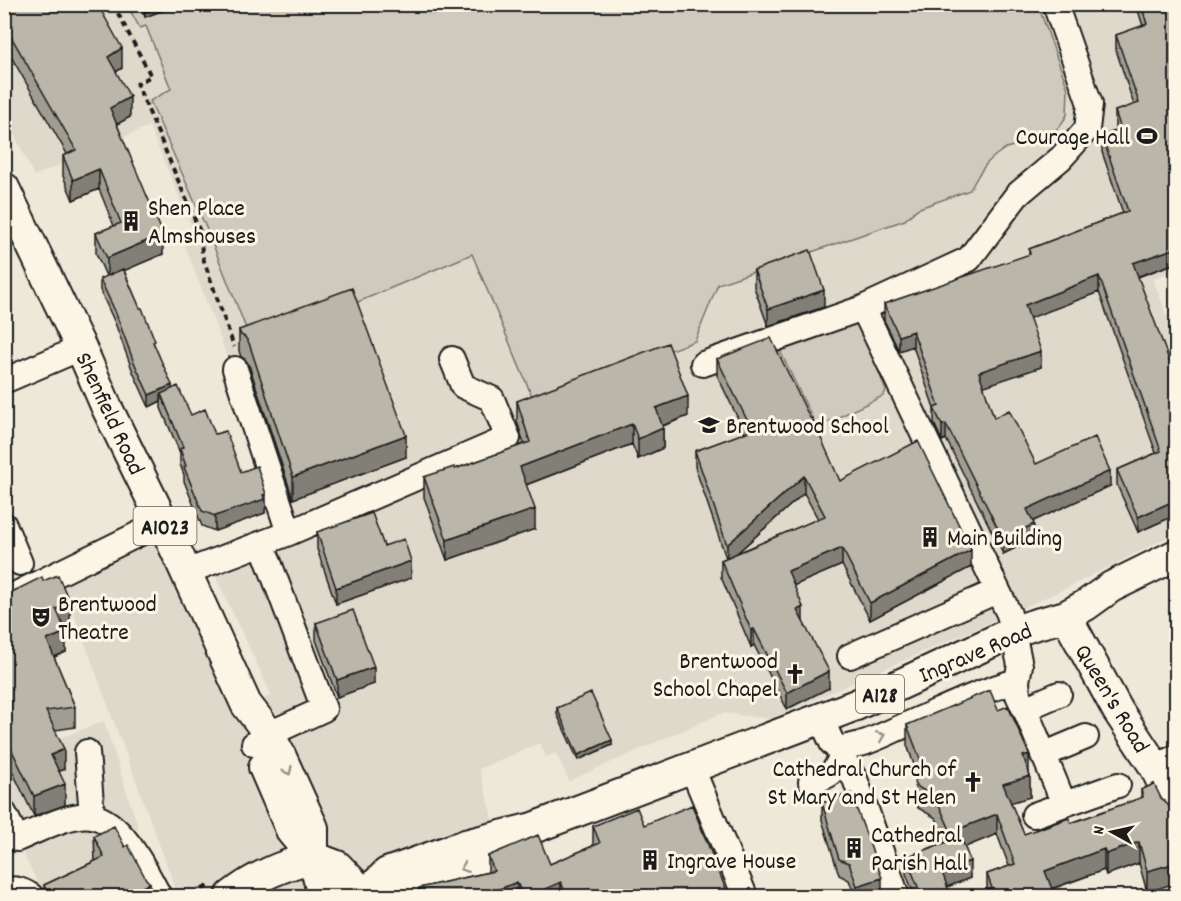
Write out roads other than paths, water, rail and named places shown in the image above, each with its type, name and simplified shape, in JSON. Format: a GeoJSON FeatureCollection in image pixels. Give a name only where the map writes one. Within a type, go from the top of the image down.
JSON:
{"type":"FeatureCollection","features":[{"type":"Feature","properties":{"kind":"main road","name":"Shenfield Road"},"geometry":{"type":"LineString","coordinates":[[4,188],[163,522],[262,739],[313,828],[313,857]]}},
{"type":"Feature","properties":{"kind":"main road","name":"Ingrave Road"},"geometry":{"type":"LineString","coordinates":[[357,896],[387,873],[465,845],[533,828],[856,705],[1013,632],[1066,616],[1111,587],[1176,555]]}},
{"type":"Feature","properties":{"kind":"main road","name":"Queen's Road"},"geometry":{"type":"LineString","coordinates":[[1066,616],[1118,711],[1166,762],[1176,811]]}},
{"type":"Feature","properties":{"kind":"main road","name":"Shenfield Road"},"geometry":{"type":"LineString","coordinates":[[262,739],[292,831],[313,857]]}},
{"type":"Feature","properties":{"kind":"main road"},"geometry":{"type":"LineString","coordinates":[[264,897],[294,882],[313,857]]}},
{"type":"Feature","properties":{"kind":"main road"},"geometry":{"type":"LineString","coordinates":[[313,857],[320,884],[334,897]]}},
{"type":"Feature","properties":{"kind":"main road"},"geometry":{"type":"LineString","coordinates":[[222,890],[246,884],[284,866],[313,857],[337,866],[357,896]]}},
{"type":"Feature","properties":{"kind":"street"},"geometry":{"type":"LineString","coordinates":[[703,364],[863,308],[969,259],[1017,195],[1061,158],[1087,129],[1090,104],[1055,4]]}},
{"type":"Feature","properties":{"kind":"street"},"geometry":{"type":"LineString","coordinates":[[863,308],[1009,614],[1020,665],[1017,681],[1018,695],[1064,804]]}},
{"type":"Feature","properties":{"kind":"street"},"geometry":{"type":"LineString","coordinates":[[4,381],[81,348]]}},
{"type":"Feature","properties":{"kind":"street"},"geometry":{"type":"LineString","coordinates":[[186,572],[289,533],[508,438],[492,399],[463,386],[452,359]]}},
{"type":"Feature","properties":{"kind":"street"},"geometry":{"type":"LineString","coordinates":[[235,369],[289,533]]}},
{"type":"Feature","properties":{"kind":"street"},"geometry":{"type":"LineString","coordinates":[[4,600],[163,522]]}},
{"type":"Feature","properties":{"kind":"street"},"geometry":{"type":"LineString","coordinates":[[4,525],[20,563]]}},
{"type":"Feature","properties":{"kind":"street"},"geometry":{"type":"LineString","coordinates":[[262,544],[324,709],[262,739]]}},
{"type":"Feature","properties":{"kind":"street"},"geometry":{"type":"LineString","coordinates":[[850,656],[997,591]]}},
{"type":"Feature","properties":{"kind":"street"},"geometry":{"type":"LineString","coordinates":[[839,751],[876,738],[988,690],[1017,681]]}},
{"type":"Feature","properties":{"kind":"street"},"geometry":{"type":"LineString","coordinates":[[1024,709],[1059,694]]}},
{"type":"Feature","properties":{"kind":"street"},"geometry":{"type":"LineString","coordinates":[[821,718],[832,743],[855,779],[897,897]]}},
{"type":"Feature","properties":{"kind":"street"},"geometry":{"type":"LineString","coordinates":[[1043,755],[1086,737]]}},
{"type":"Feature","properties":{"kind":"street"},"geometry":{"type":"LineString","coordinates":[[811,782],[834,772],[839,764],[839,751]]}},
{"type":"Feature","properties":{"kind":"street"},"geometry":{"type":"LineString","coordinates":[[87,752],[92,816]]}},
{"type":"Feature","properties":{"kind":"street"},"geometry":{"type":"LineString","coordinates":[[692,768],[745,897]]}},
{"type":"Feature","properties":{"kind":"street"},"geometry":{"type":"LineString","coordinates":[[1034,815],[1118,785]]}},
{"type":"Feature","properties":{"kind":"street"},"geometry":{"type":"LineString","coordinates":[[4,813],[17,839],[76,816],[92,816],[105,821],[123,837],[140,860],[159,897]]}},
{"type":"Feature","properties":{"kind":"street"},"geometry":{"type":"LineString","coordinates":[[4,890],[16,888],[31,897]]}},
{"type":"Feature","properties":{"kind":"place","name":"Courage Hall"},"geometry":{"type":"Point","coordinates":[1147,136]}},
{"type":"Feature","properties":{"kind":"place","name":"Shen Place Almshouses"},"geometry":{"type":"Point","coordinates":[131,221]}},
{"type":"Feature","properties":{"kind":"place","name":"Brentwood School"},"geometry":{"type":"Point","coordinates":[709,425]}},
{"type":"Feature","properties":{"kind":"place","name":"Main Building"},"geometry":{"type":"Point","coordinates":[930,537]}},
{"type":"Feature","properties":{"kind":"place","name":"Brentwood Theatre"},"geometry":{"type":"Point","coordinates":[41,617]}},
{"type":"Feature","properties":{"kind":"place","name":"Brentwood School Chapel"},"geometry":{"type":"Point","coordinates":[795,674]}},
{"type":"Feature","properties":{"kind":"place","name":"Cathedral Church of St Mary and St Helen"},"geometry":{"type":"Point","coordinates":[973,782]}},
{"type":"Feature","properties":{"kind":"place","name":"Cathedral Parish Hall"},"geometry":{"type":"Point","coordinates":[854,848]}},
{"type":"Feature","properties":{"kind":"place","name":"Ingrave House"},"geometry":{"type":"Point","coordinates":[650,860]}}]}
